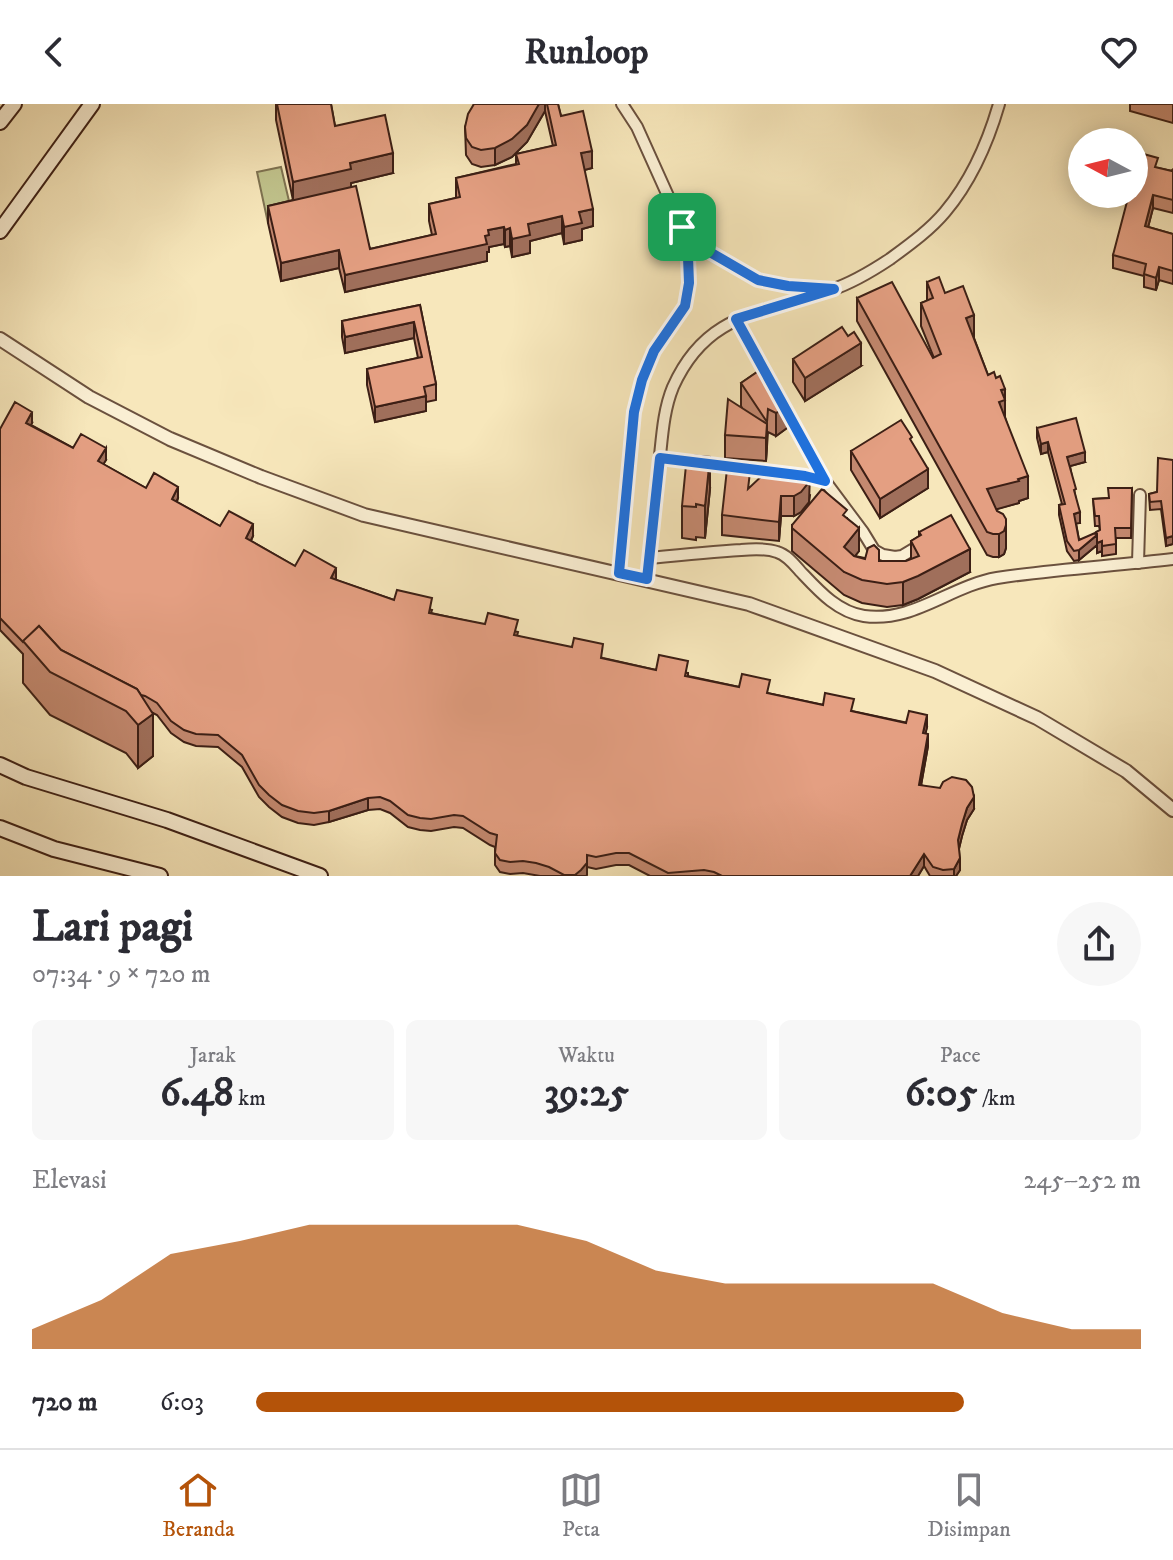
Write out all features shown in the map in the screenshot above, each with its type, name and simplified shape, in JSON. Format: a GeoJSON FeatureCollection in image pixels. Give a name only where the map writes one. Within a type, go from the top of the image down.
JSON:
{"type":"FeatureCollection","features":[{"type":"Feature","properties":{"kind":"main road"},"geometry":{"type":"LineString","coordinates":[[0,122],[14,104]]}},
{"type":"Feature","properties":{"kind":"main road"},"geometry":{"type":"LineString","coordinates":[[0,231],[92,104]]}},
{"type":"Feature","properties":{"kind":"main road"},"geometry":{"type":"LineString","coordinates":[[0,765],[39,781],[167,820],[320,876]]}},
{"type":"Feature","properties":{"kind":"main road"},"geometry":{"type":"LineString","coordinates":[[0,828],[54,849],[160,876]]}},
{"type":"Feature","properties":{"kind":"street"},"geometry":{"type":"LineString","coordinates":[[619,573],[634,412],[654,351],[685,306],[689,283],[682,227],[634,122],[622,104]]}},
{"type":"Feature","properties":{"kind":"street"},"geometry":{"type":"LineString","coordinates":[[630,104],[634,122]]}},
{"type":"Feature","properties":{"kind":"street"},"geometry":{"type":"LineString","coordinates":[[647,579],[665,417],[672,389],[686,364],[719,328],[736,319],[834,289],[878,267],[914,242],[945,213],[969,178],[990,133],[999,104]]}},
{"type":"Feature","properties":{"kind":"street"},"geometry":{"type":"LineString","coordinates":[[682,227],[708,251],[758,280],[788,286],[834,289]]}},
{"type":"Feature","properties":{"kind":"street"},"geometry":{"type":"LineString","coordinates":[[736,319],[825,481],[874,550],[883,555],[902,556],[926,542]]}},
{"type":"Feature","properties":{"kind":"street"},"geometry":{"type":"LineString","coordinates":[[0,339],[79,391],[170,439],[364,515],[749,604],[935,671],[1037,718],[1126,771],[1173,810]]}},
{"type":"Feature","properties":{"kind":"street"},"geometry":{"type":"LineString","coordinates":[[660,458],[791,474]]}},
{"type":"Feature","properties":{"kind":"street"},"geometry":{"type":"LineString","coordinates":[[805,476],[825,481]]}},
{"type":"Feature","properties":{"kind":"street"},"geometry":{"type":"LineString","coordinates":[[1138,563],[1140,495]]}},
{"type":"Feature","properties":{"kind":"street"},"geometry":{"type":"LineString","coordinates":[[650,558],[761,549],[777,551],[792,562],[823,595],[845,611],[881,617],[904,614],[961,589],[996,578],[1173,559]]}},
{"type":"Feature","properties":{"kind":"green space"},"geometry":{"type":"Polygon","coordinates":[[[281,167],[293,218],[268,223],[257,172],[281,167]]]}},
{"type":"Feature","properties":{"kind":"building"},"geometry":{"type":"Polygon","coordinates":[[[277,104],[331,104],[335,126],[385,115],[393,153],[350,163],[351,169],[293,182],[277,104]]]}},
{"type":"Feature","properties":{"kind":"building"},"geometry":{"type":"Polygon","coordinates":[[[474,104],[539,104],[527,125],[512,139],[495,148],[481,150],[472,147],[466,138],[468,114],[474,104]]]}},
{"type":"Feature","properties":{"kind":"building"},"geometry":{"type":"Polygon","coordinates":[[[547,104],[558,104],[561,116],[583,111],[592,151],[581,153],[593,209],[579,212],[582,223],[564,227],[562,216],[528,224],[530,235],[512,239],[510,228],[488,230],[489,235],[485,236],[487,244],[345,275],[339,250],[281,263],[268,206],[356,186],[370,249],[436,234],[429,204],[460,197],[456,178],[519,164],[516,154],[556,145],[547,104]]]}},
{"type":"Feature","properties":{"kind":"building"},"geometry":{"type":"Polygon","coordinates":[[[1148,155],[1158,158],[1155,167],[1173,169],[1173,200],[1153,195],[1145,226],[1173,234],[1173,271],[1159,267],[1156,278],[1144,274],[1146,264],[1113,255],[1125,208],[1148,208],[1148,155]]]}},
{"type":"Feature","properties":{"kind":"building"},"geometry":{"type":"Polygon","coordinates":[[[939,277],[945,293],[963,286],[974,315],[966,318],[988,375],[994,372],[996,378],[1000,376],[1005,400],[999,402],[1028,476],[987,489],[997,511],[1006,519],[1004,531],[999,534],[987,532],[857,298],[892,282],[933,358],[941,354],[921,303],[933,298],[927,282],[939,277]]]}},
{"type":"Feature","properties":{"kind":"building"},"geometry":{"type":"Polygon","coordinates":[[[420,305],[436,384],[424,387],[426,396],[375,407],[367,369],[422,357],[414,322],[345,337],[342,321],[420,305]]]}},
{"type":"Feature","properties":{"kind":"building"},"geometry":{"type":"Polygon","coordinates":[[[842,327],[848,336],[854,332],[861,343],[805,378],[793,359],[842,327]]]}},
{"type":"Feature","properties":{"kind":"building"},"geometry":{"type":"Polygon","coordinates":[[[763,368],[787,406],[776,413],[768,409],[767,422],[741,383],[763,368]]]}},
{"type":"Feature","properties":{"kind":"building"},"geometry":{"type":"Polygon","coordinates":[[[728,399],[767,424],[766,438],[725,435],[728,399]]]}},
{"type":"Feature","properties":{"kind":"building"},"geometry":{"type":"Polygon","coordinates":[[[15,402],[32,412],[26,423],[73,448],[81,434],[106,448],[98,461],[146,488],[154,473],[178,487],[172,499],[220,526],[229,511],[253,524],[246,538],[295,566],[304,550],[336,568],[331,578],[394,600],[397,590],[432,598],[429,613],[485,624],[488,613],[518,620],[514,635],[572,647],[574,638],[603,644],[601,658],[656,670],[659,655],[688,661],[685,676],[739,687],[742,674],[770,680],[767,693],[823,705],[825,693],[854,699],[851,711],[906,723],[909,711],[927,715],[923,733],[928,734],[919,785],[940,788],[952,777],[966,780],[972,787],[974,797],[967,808],[958,840],[960,858],[954,869],[943,870],[933,867],[924,854],[910,876],[722,876],[704,870],[668,873],[629,853],[616,853],[596,857],[587,855],[587,863],[581,870],[575,875],[564,875],[536,863],[500,860],[495,853],[497,835],[463,816],[420,818],[408,815],[380,797],[314,813],[282,805],[259,785],[242,755],[218,735],[184,730],[171,721],[157,703],[141,695],[137,689],[61,650],[39,626],[23,642],[0,618],[0,429],[15,402]]]}},
{"type":"Feature","properties":{"kind":"building"},"geometry":{"type":"Polygon","coordinates":[[[1076,418],[1085,452],[1067,457],[1080,512],[1074,514],[1079,540],[1095,533],[1097,535],[1074,551],[1067,541],[1059,505],[1065,504],[1048,442],[1041,444],[1037,428],[1076,418]]]}},
{"type":"Feature","properties":{"kind":"building"},"geometry":{"type":"Polygon","coordinates":[[[901,420],[928,469],[880,499],[851,451],[901,420]]]}},
{"type":"Feature","properties":{"kind":"building"},"geometry":{"type":"Polygon","coordinates":[[[687,455],[710,457],[705,506],[682,506],[687,455]]]}},
{"type":"Feature","properties":{"kind":"building"},"geometry":{"type":"Polygon","coordinates":[[[1158,458],[1173,460],[1173,536],[1166,538],[1161,501],[1150,502],[1149,494],[1157,492],[1158,458]]]}},
{"type":"Feature","properties":{"kind":"building"},"geometry":{"type":"Polygon","coordinates":[[[727,469],[750,472],[748,489],[767,471],[810,475],[801,492],[794,496],[781,496],[779,522],[722,515],[727,469]]]}},
{"type":"Feature","properties":{"kind":"building"},"geometry":{"type":"Polygon","coordinates":[[[1108,488],[1132,488],[1131,528],[1115,528],[1116,544],[1102,546],[1102,541],[1097,543],[1096,532],[1100,530],[1099,516],[1095,516],[1093,499],[1109,498],[1108,488]]]}},
{"type":"Feature","properties":{"kind":"building"},"geometry":{"type":"Polygon","coordinates":[[[822,489],[847,510],[843,515],[859,528],[844,547],[854,556],[865,559],[868,548],[874,545],[879,550],[879,561],[906,561],[919,556],[911,541],[921,535],[919,532],[951,515],[970,549],[903,582],[887,584],[862,580],[844,572],[792,528],[822,489]]]}},
{"type":"Feature","properties":{"kind":"building"},"geometry":{"type":"Polygon","coordinates":[[[39,626],[61,650],[137,689],[153,714],[138,725],[126,711],[50,672],[23,641],[39,626]]]}},
{"type":"Feature","properties":{"kind":"route"},"geometry":{"type":"LineString","coordinates":[[682,227],[708,251],[758,280],[788,286],[834,289],[736,319],[825,481],[660,458],[647,579],[619,573],[634,412],[654,351],[685,306],[689,283],[682,227]]}}]}
